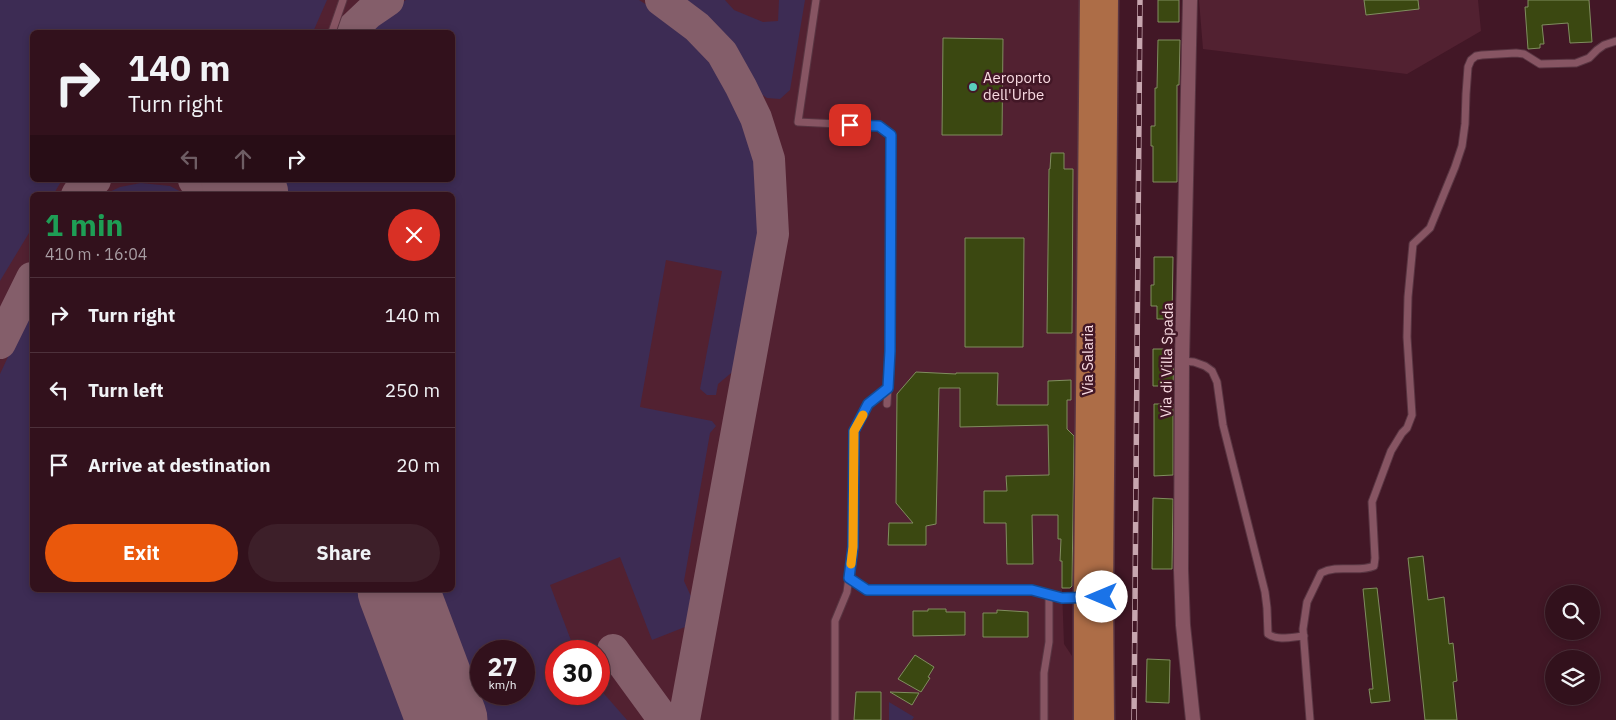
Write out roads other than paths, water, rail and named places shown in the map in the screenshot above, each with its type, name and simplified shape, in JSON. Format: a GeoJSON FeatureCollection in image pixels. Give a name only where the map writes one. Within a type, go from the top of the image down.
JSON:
{"type":"FeatureCollection","features":[{"type":"Feature","properties":{"kind":"main road","name":"Via Salaria"},"geometry":{"type":"LineString","coordinates":[[1091,0],[1093,597],[1103,720]]}},
{"type":"Feature","properties":{"kind":"main road","name":"Via Salaria"},"geometry":{"type":"LineString","coordinates":[[1085,720],[1093,597],[1107,0]]}},
{"type":"Feature","properties":{"kind":"street","name":"Via di Villa Spada"},"geometry":{"type":"LineString","coordinates":[[1190,0],[1182,361],[1181,570],[1183,625],[1193,720]]}},
{"type":"Feature","properties":{"kind":"lane"},"geometry":{"type":"LineString","coordinates":[[333,30],[343,0]]}},
{"type":"Feature","properties":{"kind":"lane"},"geometry":{"type":"LineString","coordinates":[[816,0],[798,122],[879,126],[891,135],[890,351],[887,404]]}},
{"type":"Feature","properties":{"kind":"lane"},"geometry":{"type":"LineString","coordinates":[[1310,720],[1304,636],[1307,602],[1322,573],[1336,568],[1367,568],[1374,566],[1372,502],[1391,451],[1402,432],[1407,428],[1412,415],[1407,337],[1409,282],[1413,244],[1430,228],[1462,146],[1468,67],[1471,60],[1476,56],[1482,55],[1516,53],[1524,54],[1540,64],[1576,63],[1589,58],[1604,45],[1616,42]]}},
{"type":"Feature","properties":{"kind":"lane"},"geometry":{"type":"LineString","coordinates":[[1182,361],[1194,362],[1205,366],[1212,371],[1217,382],[1223,425],[1262,577],[1268,608],[1268,634],[1279,638],[1304,636]]}},
{"type":"Feature","properties":{"kind":"lane"},"geometry":{"type":"LineString","coordinates":[[835,720],[835,620],[847,592],[853,547],[854,431],[868,404],[888,388]]}},
{"type":"Feature","properties":{"kind":"lane"},"geometry":{"type":"LineString","coordinates":[[849,578],[867,590],[1032,590],[1062,598],[1093,597]]}},
{"type":"Feature","properties":{"kind":"lane"},"geometry":{"type":"LineString","coordinates":[[1044,720],[1044,673],[1049,642],[1049,594]]}},
{"type":"Feature","properties":{"kind":"railway"},"geometry":{"type":"LineString","coordinates":[[1134,720],[1140,0]]}},
{"type":"Feature","properties":{"kind":"place","name":"Aeroporto dell'Urbe"},"geometry":{"type":"Point","coordinates":[973,87]}}]}
